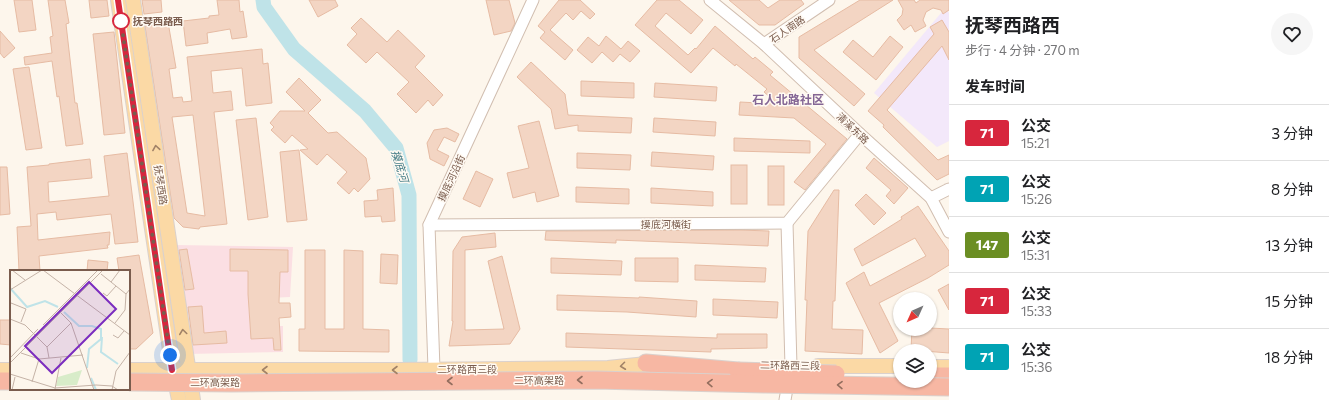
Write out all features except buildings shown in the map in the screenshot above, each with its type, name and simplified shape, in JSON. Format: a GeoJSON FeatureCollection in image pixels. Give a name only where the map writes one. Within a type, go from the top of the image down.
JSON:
{"type":"FeatureCollection","features":[{"type":"Feature","properties":{"kind":"highway"},"geometry":{"type":"LineString","coordinates":[[646,363],[738,371],[893,375]]}},
{"type":"Feature","properties":{"kind":"highway"},"geometry":{"type":"LineString","coordinates":[[937,376],[949,376]]}},
{"type":"Feature","properties":{"kind":"highway","name":"二环高架路"},"geometry":{"type":"LineString","coordinates":[[130,382],[240,383],[595,380],[949,387]]}},
{"type":"Feature","properties":{"kind":"main road","name":"抚琴西路"},"geometry":{"type":"LineString","coordinates":[[118,0],[172,370],[179,400]]}},
{"type":"Feature","properties":{"kind":"main road","name":"抚琴西路"},"geometry":{"type":"LineString","coordinates":[[133,0],[193,400]]}},
{"type":"Feature","properties":{"kind":"main road","name":"二环路西三段"},"geometry":{"type":"LineString","coordinates":[[130,370],[434,370],[608,368],[646,363],[791,366],[893,366]]}},
{"type":"Feature","properties":{"kind":"main road"},"geometry":{"type":"LineString","coordinates":[[937,367],[949,367]]}},
{"type":"Feature","properties":{"kind":"street","name":"摸底河沿街"},"geometry":{"type":"LineString","coordinates":[[434,370],[429,225],[533,0]]}},
{"type":"Feature","properties":{"kind":"street","name":"清溪东路"},"geometry":{"type":"LineString","coordinates":[[710,0],[764,44],[931,198],[949,232]]}},
{"type":"Feature","properties":{"kind":"street","name":"石人南路"},"geometry":{"type":"LineString","coordinates":[[764,44],[830,0]]}},
{"type":"Feature","properties":{"kind":"street"},"geometry":{"type":"LineString","coordinates":[[785,400],[791,366],[787,223],[860,134]]}},
{"type":"Feature","properties":{"kind":"street"},"geometry":{"type":"LineString","coordinates":[[931,198],[949,189]]}},
{"type":"Feature","properties":{"kind":"street","name":"摸底河横街"},"geometry":{"type":"LineString","coordinates":[[429,225],[787,223]]}},
{"type":"Feature","properties":{"kind":"shaded area"},"geometry":{"type":"Polygon","coordinates":[[[946,7],[949,13],[949,141],[937,147],[874,93],[946,7]]]}},
{"type":"Feature","properties":{"kind":"shaded area"},"geometry":{"type":"Polygon","coordinates":[[[175,245],[293,247],[290,297],[248,299],[250,326],[283,326],[283,352],[188,354],[175,245]]]}},
{"type":"Feature","properties":{"kind":"waterway","name":"摸底河"},"geometry":{"type":"LineString","coordinates":[[263,0],[264,7],[294,49],[365,111],[396,148],[409,195],[410,360]]}},
{"type":"Feature","properties":{"kind":"bus line","name":"71"},"geometry":{"type":"LineString","coordinates":[[118,0],[172,370]]}},
{"type":"Feature","properties":{"kind":"place","name":"抚琴西路西"},"geometry":{"type":"Point","coordinates":[121,21]}},
{"type":"Feature","properties":{"kind":"district","name":"石人北路社区"},"geometry":{"type":"Point","coordinates":[788,100]}},
{"type":"Feature","properties":{"kind":"route"},"geometry":{"type":"LineString","coordinates":[[121,21],[170,355]]}}]}
